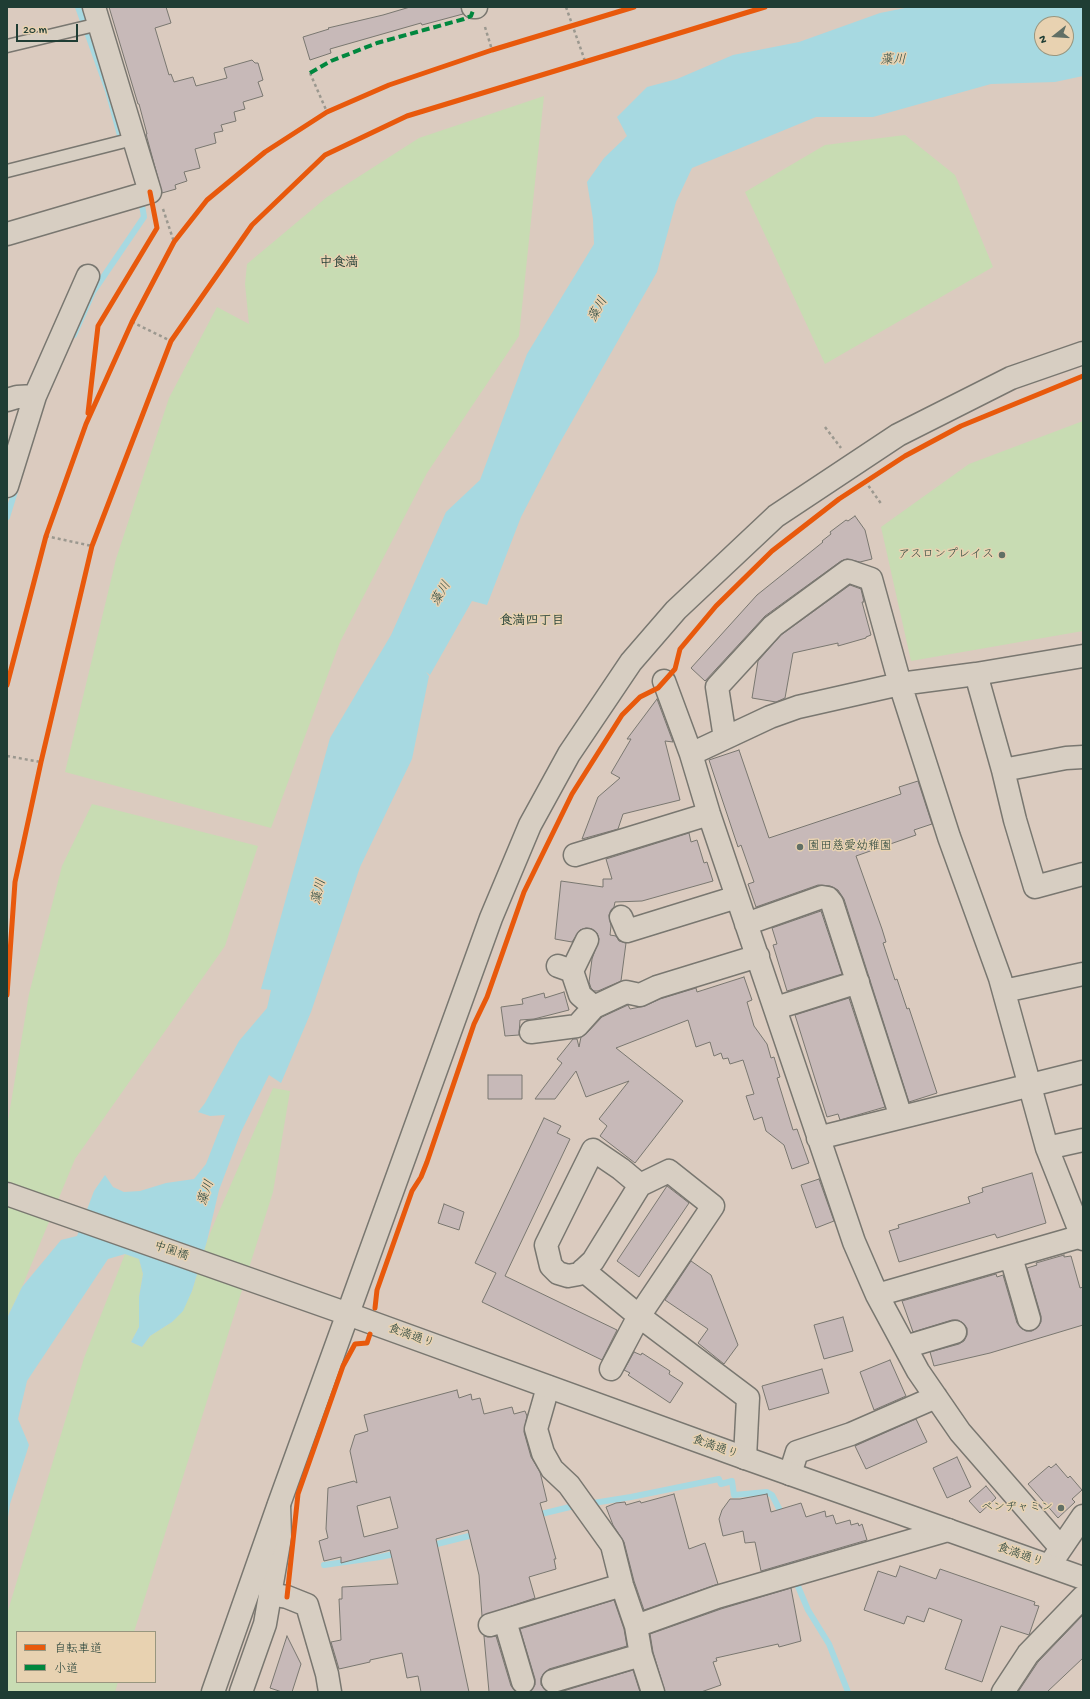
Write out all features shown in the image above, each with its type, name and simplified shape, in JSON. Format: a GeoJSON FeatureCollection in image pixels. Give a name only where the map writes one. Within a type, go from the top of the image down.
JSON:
{"type":"FeatureCollection","features":[{"type":"Feature","properties":{"kind":"street"},"geometry":{"type":"LineString","coordinates":[[7,234],[152,201],[97,16]]}},
{"type":"Feature","properties":{"kind":"street"},"geometry":{"type":"LineString","coordinates":[[8,481],[35,396],[88,276]]}},
{"type":"Feature","properties":{"kind":"street"},"geometry":{"type":"LineString","coordinates":[[214,1692],[279,1504],[342,1312],[491,918],[530,824],[569,754],[631,662],[676,610],[776,516],[898,435],[1011,378],[1083,353]]}},
{"type":"Feature","properties":{"kind":"street"},"geometry":{"type":"LineString","coordinates":[[7,400],[17,397],[35,396]]}},
{"type":"Feature","properties":{"kind":"street"},"geometry":{"type":"LineString","coordinates":[[725,738],[717,687],[773,626],[848,571],[871,579],[900,684],[949,837],[1004,991],[1046,1148],[1082,1238],[877,1295]]}},
{"type":"Feature","properties":{"kind":"street"},"geometry":{"type":"LineString","coordinates":[[691,754],[770,717],[798,707],[900,684],[976,674],[1083,656]]}},
{"type":"Feature","properties":{"kind":"street"},"geometry":{"type":"LineString","coordinates":[[976,674],[1035,887],[1083,874]]}},
{"type":"Feature","properties":{"kind":"street"},"geometry":{"type":"LineString","coordinates":[[664,681],[691,754],[709,814],[776,1008],[818,1138],[854,1242],[877,1295],[918,1371],[960,1432],[1061,1548]]}},
{"type":"Feature","properties":{"kind":"street"},"geometry":{"type":"LineString","coordinates":[[1003,770],[1066,758],[1083,757]]}},
{"type":"Feature","properties":{"kind":"street"},"geometry":{"type":"LineString","coordinates":[[575,855],[709,814]]}},
{"type":"Feature","properties":{"kind":"street"},"geometry":{"type":"LineString","coordinates":[[626,932],[737,897]]}},
{"type":"Feature","properties":{"kind":"street"},"geometry":{"type":"LineString","coordinates":[[746,924],[822,897],[828,898],[832,903],[901,1117]]}},
{"type":"Feature","properties":{"kind":"street"},"geometry":{"type":"LineString","coordinates":[[587,940],[565,968],[580,995],[594,1007]]}},
{"type":"Feature","properties":{"kind":"street"},"geometry":{"type":"LineString","coordinates":[[531,1032],[577,1026],[594,1007],[626,992],[640,994],[657,987],[758,956]]}},
{"type":"Feature","properties":{"kind":"street"},"geometry":{"type":"LineString","coordinates":[[1004,991],[1083,974]]}},
{"type":"Feature","properties":{"kind":"street"},"geometry":{"type":"LineString","coordinates":[[776,1008],[858,982]]}},
{"type":"Feature","properties":{"kind":"street"},"geometry":{"type":"LineString","coordinates":[[818,1138],[1083,1072]]}},
{"type":"Feature","properties":{"kind":"street"},"geometry":{"type":"LineString","coordinates":[[1046,1148],[1083,1140]]}},
{"type":"Feature","properties":{"kind":"street"},"geometry":{"type":"LineString","coordinates":[[611,1369],[639,1316],[712,1206],[669,1172],[640,1185],[593,1261],[579,1274],[568,1276],[558,1273],[551,1266],[546,1245],[593,1150],[621,1169],[640,1185]]}},
{"type":"Feature","properties":{"kind":"street","name":"中園橋"},"geometry":{"type":"LineString","coordinates":[[7,1194],[342,1312]]}},
{"type":"Feature","properties":{"kind":"street"},"geometry":{"type":"LineString","coordinates":[[1011,1257],[1029,1319]]}},
{"type":"Feature","properties":{"kind":"street"},"geometry":{"type":"LineString","coordinates":[[583,1270],[639,1316],[748,1398],[745,1458]]}},
{"type":"Feature","properties":{"kind":"street","name":"食満通り"},"geometry":{"type":"LineString","coordinates":[[342,1312],[745,1458],[1083,1578]]}},
{"type":"Feature","properties":{"kind":"street"},"geometry":{"type":"LineString","coordinates":[[905,1347],[955,1332]]}},
{"type":"Feature","properties":{"kind":"street"},"geometry":{"type":"LineString","coordinates":[[548,1387],[536,1429],[544,1453],[552,1469],[569,1485],[612,1545],[622,1585],[636,1626],[641,1656],[654,1692]]}},
{"type":"Feature","properties":{"kind":"street"},"geometry":{"type":"LineString","coordinates":[[790,1474],[797,1452],[851,1434],[936,1397]]}},
{"type":"Feature","properties":{"kind":"street"},"geometry":{"type":"LineString","coordinates":[[241,1692],[265,1624],[280,1537],[279,1504]]}},
{"type":"Feature","properties":{"kind":"street"},"geometry":{"type":"LineString","coordinates":[[1049,1566],[1083,1516]]}},
{"type":"Feature","properties":{"kind":"street"},"geometry":{"type":"LineString","coordinates":[[636,1626],[717,1597],[948,1530]]}},
{"type":"Feature","properties":{"kind":"street"},"geometry":{"type":"LineString","coordinates":[[523,1682],[498,1623],[622,1585]]}},
{"type":"Feature","properties":{"kind":"street"},"geometry":{"type":"LineString","coordinates":[[270,1594],[287,1597],[307,1606],[327,1674],[330,1692]]}},
{"type":"Feature","properties":{"kind":"street"},"geometry":{"type":"LineString","coordinates":[[1003,1692],[1028,1654],[1083,1597]]}},
{"type":"Feature","properties":{"kind":"street"},"geometry":{"type":"LineString","coordinates":[[553,1681],[641,1656]]}},
{"type":"Feature","properties":{"kind":"lane"},"geometry":{"type":"LineString","coordinates":[[7,46],[97,16]]}},
{"type":"Feature","properties":{"kind":"lane"},"geometry":{"type":"LineString","coordinates":[[7,170],[134,139]]}},
{"type":"Feature","properties":{"kind":"path"},"geometry":{"type":"LineString","coordinates":[[566,7],[585,60]]}},
{"type":"Feature","properties":{"kind":"path"},"geometry":{"type":"LineString","coordinates":[[477,12],[492,50]]}},
{"type":"Feature","properties":{"kind":"path"},"geometry":{"type":"LineString","coordinates":[[566,28],[581,23]]}},
{"type":"Feature","properties":{"kind":"path"},"geometry":{"type":"LineString","coordinates":[[485,53],[500,48]]}},
{"type":"Feature","properties":{"kind":"path"},"geometry":{"type":"LineString","coordinates":[[578,63],[593,58]]}},
{"type":"Feature","properties":{"kind":"path"},"geometry":{"type":"LineString","coordinates":[[310,73],[327,112]]}},
{"type":"Feature","properties":{"kind":"path"},"geometry":{"type":"LineString","coordinates":[[321,116],[334,109]]}},
{"type":"Feature","properties":{"kind":"path"},"geometry":{"type":"LineString","coordinates":[[152,201],[163,208],[174,242]]}},
{"type":"Feature","properties":{"kind":"path"},"geometry":{"type":"LineString","coordinates":[[171,249],[179,236]]}},
{"type":"Feature","properties":{"kind":"path"},"geometry":{"type":"LineString","coordinates":[[128,329],[135,316]]}},
{"type":"Feature","properties":{"kind":"path"},"geometry":{"type":"LineString","coordinates":[[132,322],[171,341]]}},
{"type":"Feature","properties":{"kind":"path"},"geometry":{"type":"LineString","coordinates":[[168,348],[176,334]]}},
{"type":"Feature","properties":{"kind":"path"},"geometry":{"type":"LineString","coordinates":[[859,486],[872,478]]}},
{"type":"Feature","properties":{"kind":"path"},"geometry":{"type":"LineString","coordinates":[[44,543],[48,528]]}},
{"type":"Feature","properties":{"kind":"path"},"geometry":{"type":"LineString","coordinates":[[46,536],[92,546]]}},
{"type":"Feature","properties":{"kind":"path"},"geometry":{"type":"LineString","coordinates":[[90,554],[94,538]]}},
{"type":"Feature","properties":{"kind":"path"},"geometry":{"type":"LineString","coordinates":[[39,770],[43,755]]}},
{"type":"Feature","properties":{"kind":"path"},"geometry":{"type":"LineString","coordinates":[[7,756],[41,762]]}},
{"type":"Feature","properties":{"kind":"green space"},"geometry":{"type":"Polygon","coordinates":[[[544,96],[519,336],[427,473],[340,642],[271,828],[65,772],[116,559],[169,398],[217,307],[249,324],[245,284],[247,264],[327,197],[419,138],[544,96]]]}},
{"type":"Feature","properties":{"kind":"green space"},"geometry":{"type":"Polygon","coordinates":[[[905,135],[955,175],[993,267],[825,364],[745,192],[825,145],[905,135]]]}},
{"type":"Feature","properties":{"kind":"green space"},"geometry":{"type":"Polygon","coordinates":[[[1083,421],[1083,631],[911,661],[881,527],[969,464],[1083,421]]]}},
{"type":"Feature","properties":{"kind":"green space"},"geometry":{"type":"Polygon","coordinates":[[[92,804],[258,846],[225,946],[75,1159],[22,1287],[7,1318],[7,1127],[29,994],[62,866],[92,804]]]}},
{"type":"Feature","properties":{"kind":"green space"},"geometry":{"type":"Polygon","coordinates":[[[273,1088],[290,1091],[273,1192],[134,1631],[16,1631],[16,1683],[118,1683],[115,1692],[7,1692],[7,1614],[84,1358],[125,1254],[139,1259],[143,1274],[139,1297],[139,1327],[131,1342],[142,1347],[150,1336],[172,1322],[192,1291],[207,1241],[273,1088]]]}},
{"type":"Feature","properties":{"kind":"water","name":"藻川"},"geometry":{"type":"Polygon","coordinates":[[[910,7],[1083,7],[1083,76],[1055,82],[991,84],[873,117],[816,117],[692,168],[676,202],[657,272],[558,446],[521,517],[487,605],[472,601],[430,675],[426,672],[429,676],[412,759],[360,867],[311,1012],[281,1083],[269,1075],[241,1132],[219,1190],[207,1241],[192,1291],[183,1311],[172,1322],[150,1336],[142,1347],[131,1342],[139,1327],[139,1297],[143,1274],[139,1259],[125,1254],[108,1259],[27,1381],[18,1419],[29,1445],[10,1504],[7,1524],[7,1318],[22,1287],[61,1240],[77,1236],[94,1191],[105,1175],[113,1187],[124,1192],[140,1191],[166,1183],[194,1179],[206,1164],[225,1115],[210,1116],[198,1112],[205,1103],[239,1041],[267,1008],[271,990],[261,989],[330,738],[391,635],[446,512],[480,480],[527,354],[594,244],[593,219],[587,182],[604,158],[627,136],[617,117],[647,87],[677,79],[733,55],[799,42],[880,13],[910,7]]]}},
{"type":"Feature","properties":{"kind":"building"},"geometry":{"type":"Polygon","coordinates":[[[109,7],[166,7],[171,23],[155,28],[169,75],[171,74],[174,82],[193,77],[196,86],[227,78],[224,68],[252,60],[255,63],[258,63],[263,80],[258,82],[263,96],[243,102],[245,109],[234,112],[236,121],[221,125],[223,131],[214,133],[216,143],[195,149],[200,168],[184,172],[187,181],[175,185],[176,189],[162,193],[139,104],[109,7]]]}},
{"type":"Feature","properties":{"kind":"building"},"geometry":{"type":"Polygon","coordinates":[[[410,7],[461,7],[463,14],[422,25],[421,23],[330,49],[331,53],[310,60],[303,37],[329,29],[328,28],[410,7]]]}},
{"type":"Feature","properties":{"kind":"building"},"geometry":{"type":"Polygon","coordinates":[[[855,516],[865,530],[872,559],[860,562],[847,559],[841,561],[765,616],[705,681],[691,668],[757,595],[823,542],[822,541],[831,534],[830,532],[846,520],[848,521],[855,516]]]}},
{"type":"Feature","properties":{"kind":"building"},"geometry":{"type":"Polygon","coordinates":[[[850,585],[861,589],[864,602],[862,602],[871,635],[866,638],[838,646],[838,643],[793,653],[785,698],[776,702],[752,698],[758,661],[781,635],[850,585]]]}},
{"type":"Feature","properties":{"kind":"building"},"geometry":{"type":"Polygon","coordinates":[[[657,699],[673,742],[665,741],[680,800],[623,814],[618,829],[582,839],[598,797],[620,778],[611,773],[631,739],[627,739],[657,699]]]}},
{"type":"Feature","properties":{"kind":"building"},"geometry":{"type":"Polygon","coordinates":[[[739,750],[769,838],[901,794],[899,787],[918,781],[932,824],[914,830],[916,835],[856,856],[882,929],[886,942],[883,943],[895,980],[897,979],[907,1009],[909,1008],[937,1093],[909,1102],[844,899],[838,890],[830,886],[818,885],[756,907],[748,884],[754,882],[741,845],[738,847],[709,760],[739,750]]]}},
{"type":"Feature","properties":{"kind":"building"},"geometry":{"type":"Polygon","coordinates":[[[689,833],[691,842],[697,840],[704,863],[707,862],[713,881],[642,901],[615,902],[609,915],[611,926],[610,935],[616,936],[619,941],[626,943],[621,981],[598,991],[594,991],[589,982],[592,959],[599,939],[597,933],[592,929],[586,928],[580,930],[572,942],[555,939],[561,881],[603,887],[603,879],[612,879],[606,859],[689,833]]]}},
{"type":"Feature","properties":{"kind":"building"},"geometry":{"type":"Polygon","coordinates":[[[821,911],[842,974],[787,991],[773,945],[777,944],[772,928],[821,911]]]}},
{"type":"Feature","properties":{"kind":"building"},"geometry":{"type":"Polygon","coordinates":[[[744,977],[752,1000],[747,1002],[754,1026],[767,1044],[771,1058],[774,1057],[780,1077],[777,1078],[793,1130],[797,1129],[809,1163],[792,1169],[784,1145],[766,1131],[762,1117],[754,1120],[746,1096],[754,1094],[743,1060],[730,1064],[728,1058],[723,1059],[721,1053],[714,1056],[710,1042],[696,1047],[688,1020],[616,1048],[683,1101],[635,1163],[600,1136],[607,1126],[599,1119],[629,1081],[586,1097],[576,1071],[555,1099],[535,1099],[562,1063],[557,1059],[573,1039],[577,1039],[579,1047],[581,1037],[586,1034],[602,1017],[628,1005],[630,1009],[645,1006],[660,999],[696,988],[697,992],[744,977]]]}},
{"type":"Feature","properties":{"kind":"building"},"geometry":{"type":"Polygon","coordinates":[[[564,992],[569,1010],[534,1019],[520,1020],[519,1035],[505,1036],[501,1007],[523,1004],[522,999],[544,993],[545,998],[564,992]]]}},
{"type":"Feature","properties":{"kind":"building"},"geometry":{"type":"Polygon","coordinates":[[[849,998],[885,1107],[840,1120],[838,1114],[827,1117],[795,1015],[849,998]]]}},
{"type":"Feature","properties":{"kind":"building"},"geometry":{"type":"Polygon","coordinates":[[[488,1075],[522,1075],[522,1099],[488,1099],[488,1075]]]}},
{"type":"Feature","properties":{"kind":"building"},"geometry":{"type":"Polygon","coordinates":[[[544,1118],[561,1126],[557,1133],[570,1139],[505,1276],[617,1330],[602,1360],[482,1302],[496,1273],[475,1263],[544,1118]]]}},
{"type":"Feature","properties":{"kind":"building"},"geometry":{"type":"Polygon","coordinates":[[[1032,1173],[1046,1223],[997,1238],[995,1234],[899,1262],[889,1231],[899,1228],[898,1225],[970,1203],[968,1197],[983,1192],[982,1188],[1032,1173]]]}},
{"type":"Feature","properties":{"kind":"building"},"geometry":{"type":"Polygon","coordinates":[[[819,1179],[834,1221],[816,1228],[801,1185],[819,1179]]]}},
{"type":"Feature","properties":{"kind":"building"},"geometry":{"type":"Polygon","coordinates":[[[667,1186],[689,1203],[639,1277],[617,1261],[667,1186]]]}},
{"type":"Feature","properties":{"kind":"building"},"geometry":{"type":"Polygon","coordinates":[[[444,1204],[464,1212],[459,1230],[438,1223],[444,1204]]]}},
{"type":"Feature","properties":{"kind":"building"},"geometry":{"type":"Polygon","coordinates":[[[1064,1255],[1064,1257],[1071,1256],[1080,1288],[1083,1287],[1083,1325],[990,1353],[934,1366],[930,1352],[959,1344],[964,1341],[967,1335],[967,1328],[958,1320],[952,1320],[913,1332],[902,1301],[996,1274],[997,1277],[1003,1275],[1017,1323],[1026,1331],[1032,1331],[1038,1327],[1041,1322],[1041,1316],[1027,1268],[1037,1265],[1036,1263],[1064,1255]]]}},
{"type":"Feature","properties":{"kind":"building"},"geometry":{"type":"Polygon","coordinates":[[[691,1261],[711,1275],[738,1345],[724,1364],[698,1343],[708,1329],[665,1300],[691,1261]]]}},
{"type":"Feature","properties":{"kind":"building"},"geometry":{"type":"Polygon","coordinates":[[[843,1317],[853,1351],[824,1359],[814,1325],[843,1317]]]}},
{"type":"Feature","properties":{"kind":"building"},"geometry":{"type":"Polygon","coordinates":[[[634,1352],[641,1355],[642,1353],[670,1371],[669,1374],[683,1383],[670,1403],[628,1375],[630,1373],[624,1370],[634,1352]]]}},
{"type":"Feature","properties":{"kind":"building"},"geometry":{"type":"Polygon","coordinates":[[[890,1360],[906,1396],[874,1410],[860,1372],[890,1360]]]}},
{"type":"Feature","properties":{"kind":"building"},"geometry":{"type":"Polygon","coordinates":[[[822,1369],[829,1393],[769,1410],[762,1386],[822,1369]]]}},
{"type":"Feature","properties":{"kind":"building"},"geometry":{"type":"Polygon","coordinates":[[[457,1390],[459,1398],[471,1394],[472,1400],[480,1398],[484,1414],[512,1407],[514,1414],[525,1411],[527,1416],[524,1432],[531,1457],[540,1472],[547,1501],[540,1503],[556,1559],[554,1559],[556,1569],[529,1577],[535,1598],[482,1616],[479,1575],[468,1530],[436,1539],[469,1692],[421,1692],[418,1676],[407,1678],[402,1653],[339,1669],[331,1642],[341,1640],[339,1599],[342,1599],[342,1587],[398,1584],[390,1550],[341,1563],[341,1557],[324,1561],[319,1541],[328,1538],[326,1529],[328,1488],[354,1481],[357,1483],[350,1451],[355,1435],[368,1431],[364,1415],[457,1390]],[[390,1497],[357,1506],[364,1537],[398,1528],[390,1497]]]}},
{"type":"Feature","properties":{"kind":"building"},"geometry":{"type":"Polygon","coordinates":[[[916,1419],[927,1442],[866,1469],[855,1446],[916,1419]]]}},
{"type":"Feature","properties":{"kind":"building"},"geometry":{"type":"Polygon","coordinates":[[[957,1457],[971,1487],[947,1498],[933,1468],[957,1457]]]}},
{"type":"Feature","properties":{"kind":"building"},"geometry":{"type":"Polygon","coordinates":[[[1056,1464],[1068,1478],[1070,1476],[1082,1490],[1072,1499],[1075,1502],[1058,1518],[1028,1484],[1049,1466],[1051,1468],[1056,1464]]]}},
{"type":"Feature","properties":{"kind":"building"},"geometry":{"type":"Polygon","coordinates":[[[986,1486],[996,1498],[980,1513],[969,1501],[986,1486]]]}},
{"type":"Feature","properties":{"kind":"building"},"geometry":{"type":"Polygon","coordinates":[[[674,1494],[689,1549],[705,1543],[718,1584],[644,1610],[634,1581],[624,1542],[613,1525],[606,1507],[616,1503],[625,1502],[626,1505],[640,1501],[641,1503],[674,1494]]]}},
{"type":"Feature","properties":{"kind":"building"},"geometry":{"type":"Polygon","coordinates":[[[767,1494],[771,1512],[801,1503],[806,1517],[825,1511],[826,1517],[833,1515],[836,1524],[850,1520],[851,1525],[858,1523],[859,1526],[862,1524],[867,1540],[761,1571],[755,1542],[745,1543],[743,1531],[723,1536],[719,1519],[722,1510],[730,1499],[740,1499],[767,1494]]]}},
{"type":"Feature","properties":{"kind":"building"},"geometry":{"type":"Polygon","coordinates":[[[900,1566],[936,1579],[940,1569],[1035,1602],[1034,1605],[1039,1606],[1029,1635],[1001,1626],[982,1682],[945,1669],[962,1620],[929,1608],[924,1622],[907,1616],[904,1624],[864,1610],[878,1571],[896,1577],[900,1566]]]}},
{"type":"Feature","properties":{"kind":"building"},"geometry":{"type":"Polygon","coordinates":[[[791,1588],[801,1641],[779,1647],[778,1644],[716,1658],[717,1661],[713,1662],[721,1685],[701,1692],[665,1692],[653,1652],[650,1634],[721,1609],[791,1588]]]}},
{"type":"Feature","properties":{"kind":"building"},"geometry":{"type":"Polygon","coordinates":[[[614,1600],[624,1629],[627,1646],[549,1669],[541,1678],[541,1685],[548,1692],[530,1692],[535,1685],[535,1679],[520,1629],[614,1600]]]}},
{"type":"Feature","properties":{"kind":"building"},"geometry":{"type":"Polygon","coordinates":[[[1083,1615],[1083,1658],[1047,1692],[1018,1692],[1038,1662],[1083,1615]]]}},
{"type":"Feature","properties":{"kind":"building"},"geometry":{"type":"Polygon","coordinates":[[[287,1636],[301,1664],[292,1692],[282,1692],[270,1688],[287,1636]]]}},
{"type":"Feature","properties":{"kind":"building"},"geometry":{"type":"Polygon","coordinates":[[[484,1636],[496,1636],[511,1686],[516,1692],[489,1692],[484,1636]]]}},
{"type":"Feature","properties":{"kind":"building"},"geometry":{"type":"Polygon","coordinates":[[[633,1670],[640,1692],[560,1692],[633,1670]]]}},
{"type":"Feature","properties":{"kind":"waterway"},"geometry":{"type":"LineString","coordinates":[[78,7],[108,91],[122,143]]}},
{"type":"Feature","properties":{"kind":"waterway"},"geometry":{"type":"LineString","coordinates":[[74,335],[93,292],[144,217],[141,199]]}},
{"type":"Feature","properties":{"kind":"waterway"},"geometry":{"type":"LineString","coordinates":[[7,517],[16,488]]}},
{"type":"Feature","properties":{"kind":"waterway"},"geometry":{"type":"LineString","coordinates":[[587,1504],[631,1497],[719,1479],[721,1484],[732,1481],[734,1495],[767,1492],[772,1495],[783,1516]]}},
{"type":"Feature","properties":{"kind":"waterway"},"geometry":{"type":"LineString","coordinates":[[537,1515],[578,1505]]}},
{"type":"Feature","properties":{"kind":"waterway"},"geometry":{"type":"LineString","coordinates":[[429,1546],[477,1534]]}},
{"type":"Feature","properties":{"kind":"waterway"},"geometry":{"type":"LineString","coordinates":[[324,1565],[399,1553]]}},
{"type":"Feature","properties":{"kind":"waterway"},"geometry":{"type":"LineString","coordinates":[[791,1554],[792,1567],[797,1584],[808,1610],[829,1644],[848,1692]]}},
{"type":"Feature","properties":{"kind":"marked path"},"geometry":{"type":"LineString","coordinates":[[310,73],[331,61],[377,43],[464,19],[471,16],[474,8]]}},
{"type":"Feature","properties":{"kind":"cycle path"},"geometry":{"type":"LineString","coordinates":[[7,685],[46,536],[86,424],[132,322],[174,242],[207,200],[265,152],[327,112],[389,85],[492,50],[634,7]]}},
{"type":"Feature","properties":{"kind":"cycle path"},"geometry":{"type":"LineString","coordinates":[[7,995],[15,882],[41,762],[92,546],[171,341],[252,225],[325,155],[407,116],[765,7]]}},
{"type":"Feature","properties":{"kind":"cycle path"},"geometry":{"type":"LineString","coordinates":[[88,413],[98,326],[157,228],[150,192]]}},
{"type":"Feature","properties":{"kind":"cycle path"},"geometry":{"type":"LineString","coordinates":[[375,1308],[377,1290],[412,1191],[421,1177],[427,1162],[474,1024],[487,997],[524,892],[572,794],[622,715],[640,697],[658,688],[675,669],[680,649],[716,606],[772,551],[839,499],[905,456],[961,426],[1083,376]]}},
{"type":"Feature","properties":{"kind":"cycle path"},"geometry":{"type":"LineString","coordinates":[[287,1597],[298,1494],[343,1366],[355,1344],[367,1343],[370,1334]]}},
{"type":"Feature","properties":{"kind":"place","name":"アスロンプレイス"},"geometry":{"type":"Point","coordinates":[1002,555]}},
{"type":"Feature","properties":{"kind":"place","name":"園田慈愛幼稚園"},"geometry":{"type":"Point","coordinates":[800,847]}},
{"type":"Feature","properties":{"kind":"place","name":"ベンヂャミン"},"geometry":{"type":"Point","coordinates":[1061,1508]}},
{"type":"Feature","properties":{"kind":"district","name":"中食満"},"geometry":{"type":"Point","coordinates":[339,264]}},
{"type":"Feature","properties":{"kind":"district","name":"食満四丁目"},"geometry":{"type":"Point","coordinates":[532,622]}}]}
